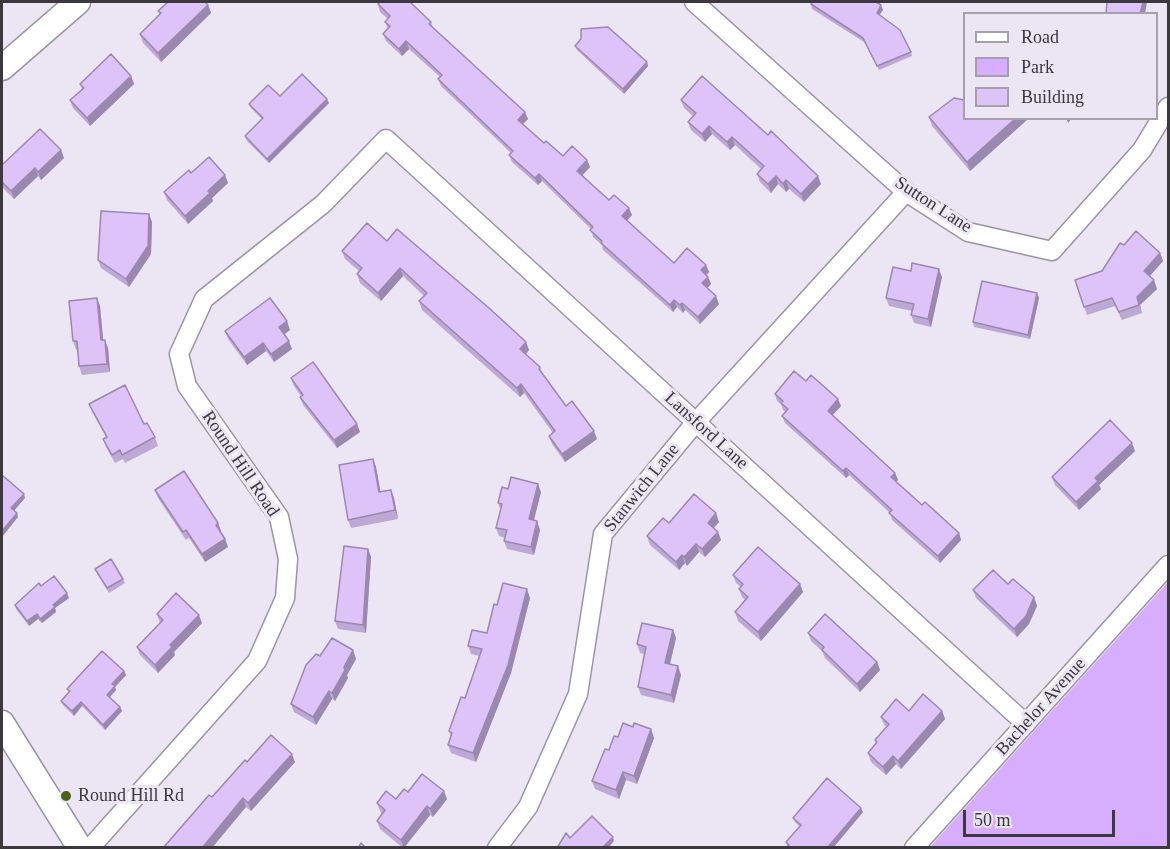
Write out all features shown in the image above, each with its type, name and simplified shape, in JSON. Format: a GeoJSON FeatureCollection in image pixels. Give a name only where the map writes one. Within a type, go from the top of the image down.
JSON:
{"type":"FeatureCollection","features":[{"type":"Feature","properties":{"kind":"main road"},"geometry":{"type":"LineString","coordinates":[[2,68],[78,2]]}},
{"type":"Feature","properties":{"kind":"main road"},"geometry":{"type":"LineString","coordinates":[[2,723],[80,848]]}},
{"type":"Feature","properties":{"kind":"street","name":"Sutton Lane"},"geometry":{"type":"LineString","coordinates":[[694,2],[906,192],[968,232],[1052,250],[1142,150],[1168,107]]}},
{"type":"Feature","properties":{"kind":"street","name":"Lansford Lane"},"geometry":{"type":"LineString","coordinates":[[386,139],[1026,724]]}},
{"type":"Feature","properties":{"kind":"street","name":"Round Hill Road"},"geometry":{"type":"LineString","coordinates":[[90,848],[257,661],[285,598],[288,559],[279,517],[187,386],[179,354],[204,299],[323,204],[386,139]]}},
{"type":"Feature","properties":{"kind":"street","name":"Stanwich Lane"},"geometry":{"type":"LineString","coordinates":[[497,848],[528,807],[578,694],[603,534],[696,422],[906,192]]}},
{"type":"Feature","properties":{"kind":"street","name":"Bachelor Avenue"},"geometry":{"type":"LineString","coordinates":[[914,848],[1168,565]]}},
{"type":"Feature","properties":{"kind":"green space"},"geometry":{"type":"Polygon","coordinates":[[[1168,582],[1168,847],[930,847],[1035,730],[1168,582]]]}},
{"type":"Feature","properties":{"kind":"building"},"geometry":{"type":"Polygon","coordinates":[[[168,2],[205,2],[208,5],[158,53],[140,34],[161,13],[158,11],[168,2]]]}},
{"type":"Feature","properties":{"kind":"building"},"geometry":{"type":"Polygon","coordinates":[[[380,2],[410,2],[431,22],[429,24],[525,112],[518,120],[563,156],[572,146],[587,160],[577,171],[609,200],[614,195],[629,208],[622,216],[674,263],[687,248],[706,265],[701,270],[708,277],[702,283],[716,296],[698,317],[682,303],[680,305],[674,300],[670,305],[601,243],[602,241],[590,230],[593,227],[539,174],[535,178],[509,155],[513,151],[438,79],[442,75],[406,41],[399,49],[383,34],[390,26],[385,22],[390,16],[378,4],[380,2]]]}},
{"type":"Feature","properties":{"kind":"building"},"geometry":{"type":"Polygon","coordinates":[[[813,2],[876,2],[881,5],[877,13],[900,30],[911,52],[877,66],[863,38],[811,4],[813,2]]]}},
{"type":"Feature","properties":{"kind":"building"},"geometry":{"type":"Polygon","coordinates":[[[1107,2],[1143,2],[1140,12],[1106,12],[1107,2]]]}},
{"type":"Feature","properties":{"kind":"building"},"geometry":{"type":"Polygon","coordinates":[[[608,27],[647,62],[623,89],[575,46],[581,39],[581,29],[608,27]]]}},
{"type":"Feature","properties":{"kind":"building"},"geometry":{"type":"Polygon","coordinates":[[[111,54],[131,76],[87,118],[70,100],[84,88],[80,84],[111,54]]]}},
{"type":"Feature","properties":{"kind":"building"},"geometry":{"type":"Polygon","coordinates":[[[302,74],[327,99],[267,159],[245,136],[263,118],[249,104],[268,85],[280,96],[302,74]]]}},
{"type":"Feature","properties":{"kind":"building"},"geometry":{"type":"Polygon","coordinates":[[[702,76],[768,135],[771,131],[818,176],[801,194],[786,180],[783,184],[776,176],[768,184],[757,174],[764,166],[732,137],[727,142],[709,126],[702,134],[688,122],[696,113],[681,100],[702,76]]]}},
{"type":"Feature","properties":{"kind":"building"},"geometry":{"type":"Polygon","coordinates":[[[954,98],[963,100],[963,120],[1014,120],[967,162],[929,117],[954,98]]]}},
{"type":"Feature","properties":{"kind":"building"},"geometry":{"type":"Polygon","coordinates":[[[40,129],[61,150],[38,172],[35,168],[11,191],[2,182],[2,165],[40,129]]]}},
{"type":"Feature","properties":{"kind":"building"},"geometry":{"type":"Polygon","coordinates":[[[209,157],[225,175],[208,191],[210,193],[185,216],[164,192],[189,170],[191,173],[209,157]]]}},
{"type":"Feature","properties":{"kind":"building"},"geometry":{"type":"Polygon","coordinates":[[[101,211],[149,214],[148,246],[126,279],[98,260],[101,211]]]}},
{"type":"Feature","properties":{"kind":"building"},"geometry":{"type":"Polygon","coordinates":[[[367,223],[387,241],[397,229],[489,308],[526,342],[520,349],[540,367],[539,369],[566,406],[572,401],[594,431],[562,454],[549,436],[555,431],[521,384],[517,388],[419,301],[427,293],[400,268],[378,293],[357,274],[362,268],[342,251],[367,223]]]}},
{"type":"Feature","properties":{"kind":"building"},"geometry":{"type":"Polygon","coordinates":[[[1136,231],[1160,253],[1144,271],[1154,280],[1137,297],[1139,305],[1119,312],[1112,298],[1084,307],[1075,280],[1102,271],[1120,243],[1124,245],[1136,231]]]}},
{"type":"Feature","properties":{"kind":"building"},"geometry":{"type":"Polygon","coordinates":[[[912,263],[939,269],[928,319],[911,315],[914,304],[886,298],[893,267],[911,271],[912,263]]]}},
{"type":"Feature","properties":{"kind":"building"},"geometry":{"type":"Polygon","coordinates":[[[982,281],[1037,293],[1028,335],[973,322],[982,281]]]}},
{"type":"Feature","properties":{"kind":"building"},"geometry":{"type":"Polygon","coordinates":[[[97,298],[101,340],[105,340],[107,364],[79,366],[77,341],[73,341],[69,301],[97,298]]]}},
{"type":"Feature","properties":{"kind":"building"},"geometry":{"type":"Polygon","coordinates":[[[270,298],[287,321],[279,327],[289,341],[271,354],[263,343],[244,357],[225,331],[270,298]]]}},
{"type":"Feature","properties":{"kind":"building"},"geometry":{"type":"Polygon","coordinates":[[[313,362],[357,424],[334,440],[300,397],[303,395],[291,378],[313,362]]]}},
{"type":"Feature","properties":{"kind":"building"},"geometry":{"type":"Polygon","coordinates":[[[794,371],[806,381],[811,375],[838,399],[828,411],[895,473],[891,477],[922,505],[925,502],[959,533],[938,556],[889,513],[892,510],[846,468],[843,471],[782,416],[788,409],[775,394],[794,371]]]}},
{"type":"Feature","properties":{"kind":"building"},"geometry":{"type":"Polygon","coordinates":[[[125,385],[144,424],[147,423],[155,437],[122,455],[120,450],[112,455],[103,439],[107,437],[89,404],[125,385]]]}},
{"type":"Feature","properties":{"kind":"building"},"geometry":{"type":"Polygon","coordinates":[[[1110,420],[1132,443],[1095,478],[1098,481],[1076,502],[1052,477],[1110,420]]]}},
{"type":"Feature","properties":{"kind":"building"},"geometry":{"type":"Polygon","coordinates":[[[373,459],[379,492],[391,490],[395,510],[348,520],[339,465],[373,459]]]}},
{"type":"Feature","properties":{"kind":"building"},"geometry":{"type":"Polygon","coordinates":[[[184,471],[218,523],[216,525],[225,539],[202,554],[186,530],[183,532],[155,490],[184,471]]]}},
{"type":"Feature","properties":{"kind":"building"},"geometry":{"type":"Polygon","coordinates":[[[2,475],[24,494],[11,508],[17,513],[2,531],[2,475]]]}},
{"type":"Feature","properties":{"kind":"building"},"geometry":{"type":"Polygon","coordinates":[[[511,477],[538,484],[529,519],[537,521],[531,547],[504,541],[507,530],[496,528],[502,504],[498,503],[502,487],[508,489],[511,477]]]}},
{"type":"Feature","properties":{"kind":"building"},"geometry":{"type":"Polygon","coordinates":[[[694,494],[716,513],[708,523],[718,532],[702,549],[696,544],[676,562],[647,536],[663,518],[669,523],[694,494]]]}},
{"type":"Feature","properties":{"kind":"building"},"geometry":{"type":"Polygon","coordinates":[[[344,546],[368,549],[363,625],[335,621],[344,546]]]}},
{"type":"Feature","properties":{"kind":"building"},"geometry":{"type":"Polygon","coordinates":[[[758,547],[800,584],[758,632],[735,612],[748,597],[739,589],[743,584],[733,575],[758,547]]]}},
{"type":"Feature","properties":{"kind":"building"},"geometry":{"type":"Polygon","coordinates":[[[111,559],[123,579],[107,588],[95,569],[111,559]]]}},
{"type":"Feature","properties":{"kind":"building"},"geometry":{"type":"Polygon","coordinates":[[[993,570],[1008,584],[1013,579],[1034,597],[1026,616],[1014,629],[973,590],[993,570]]]}},
{"type":"Feature","properties":{"kind":"building"},"geometry":{"type":"Polygon","coordinates":[[[54,576],[67,593],[40,619],[37,614],[27,621],[15,605],[39,583],[41,586],[54,576]]]}},
{"type":"Feature","properties":{"kind":"building"},"geometry":{"type":"Polygon","coordinates":[[[503,583],[527,589],[508,665],[473,753],[448,745],[452,733],[449,731],[461,697],[465,698],[482,649],[468,646],[472,630],[487,633],[494,604],[497,605],[503,583]]]}},
{"type":"Feature","properties":{"kind":"building"},"geometry":{"type":"Polygon","coordinates":[[[176,593],[199,615],[170,645],[172,647],[155,665],[137,647],[163,620],[157,614],[176,593]]]}},
{"type":"Feature","properties":{"kind":"building"},"geometry":{"type":"Polygon","coordinates":[[[825,614],[877,662],[857,684],[822,650],[824,647],[808,633],[825,614]]]}},
{"type":"Feature","properties":{"kind":"building"},"geometry":{"type":"Polygon","coordinates":[[[642,623],[673,630],[665,663],[678,666],[671,695],[638,687],[646,647],[637,644],[642,623]]]}},
{"type":"Feature","properties":{"kind":"building"},"geometry":{"type":"Polygon","coordinates":[[[332,638],[353,650],[332,693],[329,691],[313,717],[291,704],[306,665],[316,654],[320,656],[332,638]]]}},
{"type":"Feature","properties":{"kind":"building"},"geometry":{"type":"Polygon","coordinates":[[[102,651],[124,671],[112,684],[115,686],[107,695],[120,707],[103,725],[81,702],[72,711],[61,701],[70,691],[67,689],[102,651]]]}},
{"type":"Feature","properties":{"kind":"building"},"geometry":{"type":"Polygon","coordinates":[[[923,694],[942,711],[898,761],[893,756],[883,767],[868,753],[877,742],[875,740],[889,724],[881,717],[896,699],[909,711],[923,694]]]}},
{"type":"Feature","properties":{"kind":"building"},"geometry":{"type":"Polygon","coordinates":[[[623,723],[633,727],[634,723],[651,729],[634,776],[623,772],[616,790],[592,781],[605,749],[609,750],[614,736],[618,737],[623,723]]]}},
{"type":"Feature","properties":{"kind":"building"},"geometry":{"type":"Polygon","coordinates":[[[271,735],[292,754],[248,803],[243,798],[202,848],[163,848],[209,795],[212,797],[271,735]]]}},
{"type":"Feature","properties":{"kind":"building"},"geometry":{"type":"Polygon","coordinates":[[[422,774],[444,791],[430,809],[427,806],[401,840],[377,821],[385,810],[377,803],[386,791],[396,799],[404,789],[408,792],[422,774]]]}},
{"type":"Feature","properties":{"kind":"building"},"geometry":{"type":"Polygon","coordinates":[[[827,778],[861,808],[827,848],[786,848],[789,845],[786,842],[801,825],[793,818],[827,778]]]}},
{"type":"Feature","properties":{"kind":"building"},"geometry":{"type":"Polygon","coordinates":[[[592,816],[613,837],[602,848],[557,848],[566,833],[570,838],[592,816]]]}},
{"type":"Feature","properties":{"kind":"place","name":"Round Hill Rd"},"geometry":{"type":"Point","coordinates":[66,796]}}]}
